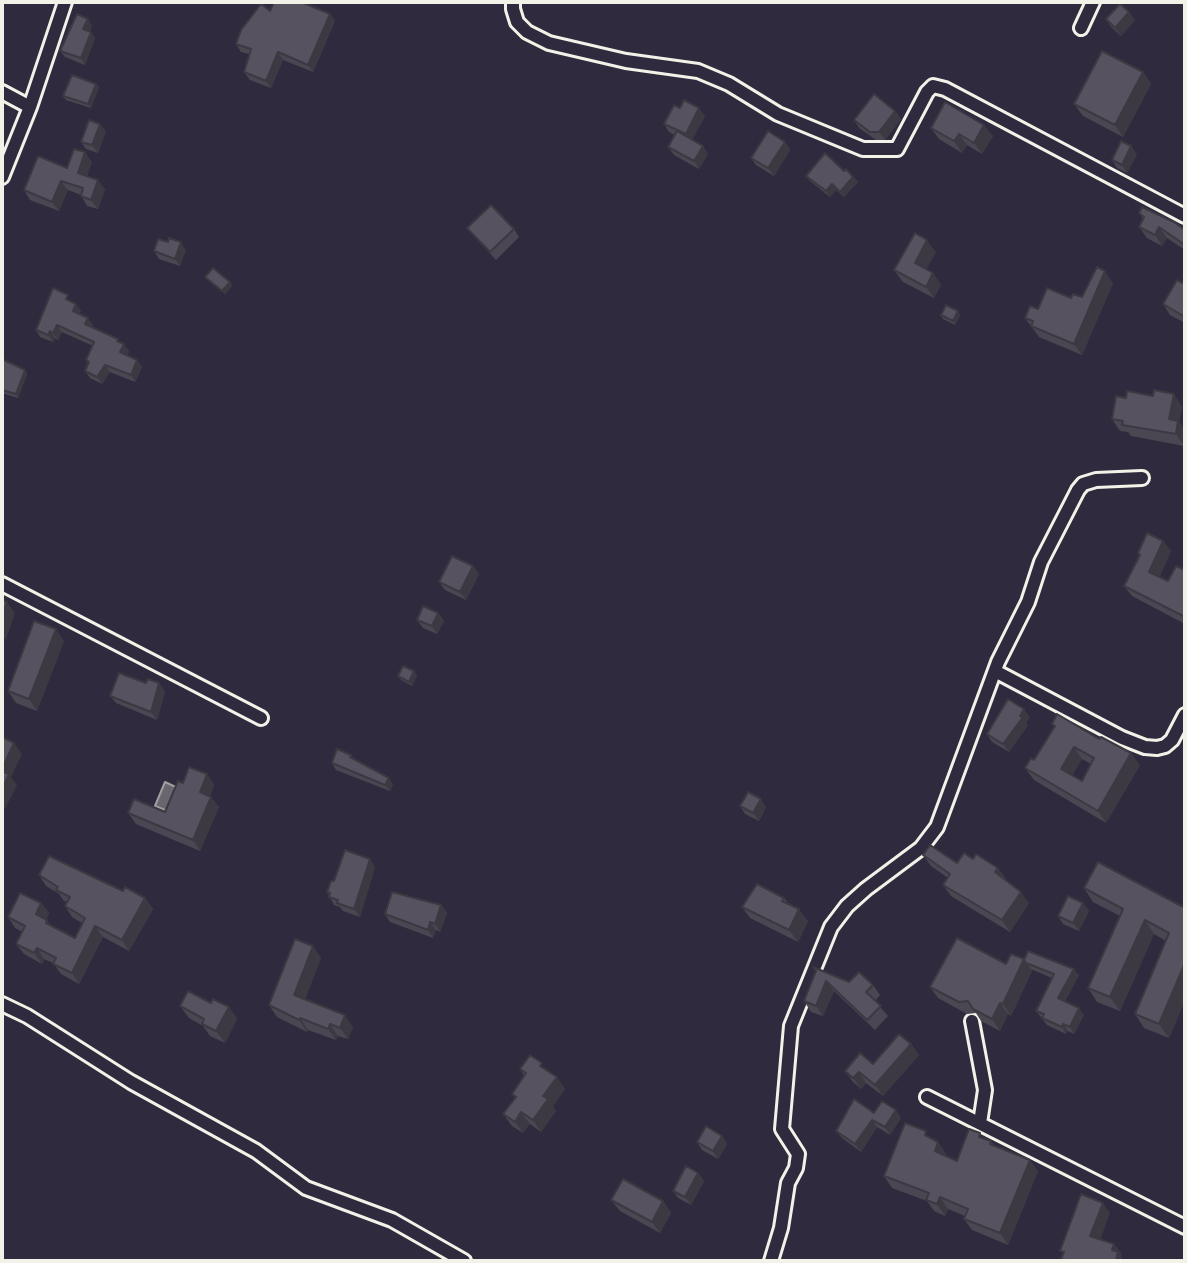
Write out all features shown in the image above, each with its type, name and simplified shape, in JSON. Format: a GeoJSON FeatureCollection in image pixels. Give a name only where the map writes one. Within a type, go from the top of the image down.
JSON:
{"type":"FeatureCollection","features":[{"type":"Feature","properties":{"kind":"street"},"geometry":{"type":"LineString","coordinates":[[2,177],[30,107],[65,2]]}},
{"type":"Feature","properties":{"kind":"street"},"geometry":{"type":"LineString","coordinates":[[513,2],[517,22],[527,32],[549,43],[626,61],[698,71],[729,84],[778,114],[863,149],[897,149],[927,92],[933,86],[945,89],[1185,216]]}},
{"type":"Feature","properties":{"kind":"street"},"geometry":{"type":"LineString","coordinates":[[1081,28],[1093,2]]}},
{"type":"Feature","properties":{"kind":"street"},"geometry":{"type":"LineString","coordinates":[[2,92],[30,107]]}},
{"type":"Feature","properties":{"kind":"street"},"geometry":{"type":"LineString","coordinates":[[771,1261],[788,1183],[796,1168],[798,1154],[782,1129],[788,1044],[798,1005],[831,927],[847,906],[866,889],[921,848],[937,827],[995,671],[1028,602],[1041,562],[1078,490],[1083,484],[1096,480],[1142,478]]}},
{"type":"Feature","properties":{"kind":"street"},"geometry":{"type":"LineString","coordinates":[[2,584],[261,718]]}},
{"type":"Feature","properties":{"kind":"street"},"geometry":{"type":"LineString","coordinates":[[995,671],[1145,747],[1165,746],[1172,740],[1185,715]]}},
{"type":"Feature","properties":{"kind":"street"},"geometry":{"type":"LineString","coordinates":[[2,1004],[27,1016],[131,1082],[256,1151],[306,1188],[392,1220],[464,1261]]}},
{"type":"Feature","properties":{"kind":"street"},"geometry":{"type":"LineString","coordinates":[[972,1021],[984,1081],[980,1123]]}},
{"type":"Feature","properties":{"kind":"street"},"geometry":{"type":"LineString","coordinates":[[927,1097],[1185,1227]]}},
{"type":"Feature","properties":{"kind":"shaded area"},"geometry":{"type":"Polygon","coordinates":[[[165,782],[180,789],[170,812],[155,806],[165,782]]]}},
{"type":"Feature","properties":{"kind":"building"},"geometry":{"type":"Polygon","coordinates":[[[274,2],[301,2],[330,14],[308,65],[278,52],[266,81],[244,72],[251,49],[236,44],[241,30],[261,4],[270,11],[274,2]]]}},
{"type":"Feature","properties":{"kind":"building"},"geometry":{"type":"Polygon","coordinates":[[[1120,4],[1129,12],[1115,28],[1106,19],[1120,4]]]}},
{"type":"Feature","properties":{"kind":"building"},"geometry":{"type":"Polygon","coordinates":[[[77,14],[88,19],[83,29],[91,32],[81,58],[60,51],[77,14]]]}},
{"type":"Feature","properties":{"kind":"building"},"geometry":{"type":"Polygon","coordinates":[[[1102,51],[1143,72],[1115,125],[1074,104],[1102,51]]]}},
{"type":"Feature","properties":{"kind":"building"},"geometry":{"type":"Polygon","coordinates":[[[72,75],[96,84],[88,104],[63,96],[72,75]]]}},
{"type":"Feature","properties":{"kind":"building"},"geometry":{"type":"Polygon","coordinates":[[[874,94],[895,111],[879,132],[870,132],[854,120],[874,94]]]}},
{"type":"Feature","properties":{"kind":"building"},"geometry":{"type":"Polygon","coordinates":[[[684,100],[699,108],[686,134],[664,124],[674,105],[680,108],[684,100]]]}},
{"type":"Feature","properties":{"kind":"building"},"geometry":{"type":"Polygon","coordinates":[[[945,102],[984,125],[974,143],[959,134],[954,141],[931,128],[945,102]]]}},
{"type":"Feature","properties":{"kind":"building"},"geometry":{"type":"Polygon","coordinates":[[[89,120],[100,124],[92,145],[81,142],[89,120]]]}},
{"type":"Feature","properties":{"kind":"building"},"geometry":{"type":"Polygon","coordinates":[[[677,131],[703,146],[694,161],[668,147],[677,131]]]}},
{"type":"Feature","properties":{"kind":"building"},"geometry":{"type":"Polygon","coordinates":[[[768,131],[785,142],[768,168],[751,158],[768,131]]]}},
{"type":"Feature","properties":{"kind":"building"},"geometry":{"type":"Polygon","coordinates":[[[1121,141],[1131,146],[1122,165],[1112,160],[1121,141]]]}},
{"type":"Feature","properties":{"kind":"building"},"geometry":{"type":"Polygon","coordinates":[[[74,149],[85,152],[78,173],[98,180],[91,200],[81,196],[83,188],[61,181],[52,202],[24,190],[38,156],[67,168],[74,149]]]}},
{"type":"Feature","properties":{"kind":"building"},"geometry":{"type":"Polygon","coordinates":[[[825,153],[853,177],[840,192],[832,184],[826,191],[806,176],[825,153]]]}},
{"type":"Feature","properties":{"kind":"building"},"geometry":{"type":"Polygon","coordinates":[[[491,205],[514,229],[490,252],[467,228],[491,205]]]}},
{"type":"Feature","properties":{"kind":"building"},"geometry":{"type":"Polygon","coordinates":[[[1142,207],[1185,230],[1185,245],[1159,227],[1155,235],[1139,227],[1144,217],[1139,213],[1142,207]]]}},
{"type":"Feature","properties":{"kind":"building"},"geometry":{"type":"Polygon","coordinates":[[[915,233],[927,240],[915,263],[933,273],[926,287],[894,270],[915,233]]]}},
{"type":"Feature","properties":{"kind":"building"},"geometry":{"type":"Polygon","coordinates":[[[169,238],[181,242],[175,259],[154,251],[158,239],[168,242],[169,238]]]}},
{"type":"Feature","properties":{"kind":"building"},"geometry":{"type":"Polygon","coordinates":[[[1097,267],[1105,271],[1074,344],[1031,326],[1033,321],[1025,318],[1030,306],[1038,309],[1047,288],[1071,298],[1073,294],[1082,297],[1097,267]]]}},
{"type":"Feature","properties":{"kind":"building"},"geometry":{"type":"Polygon","coordinates":[[[213,268],[230,282],[222,291],[205,277],[213,268]]]}},
{"type":"Feature","properties":{"kind":"building"},"geometry":{"type":"Polygon","coordinates":[[[1185,278],[1185,317],[1163,304],[1177,280],[1182,283],[1185,278]]]}},
{"type":"Feature","properties":{"kind":"building"},"geometry":{"type":"Polygon","coordinates":[[[53,288],[68,295],[66,299],[76,304],[73,311],[88,318],[85,324],[124,344],[120,352],[137,360],[131,375],[105,365],[97,377],[85,371],[94,342],[57,325],[48,335],[36,330],[53,288]]]}},
{"type":"Feature","properties":{"kind":"building"},"geometry":{"type":"Polygon","coordinates":[[[946,305],[958,311],[953,321],[941,315],[946,305]]]}},
{"type":"Feature","properties":{"kind":"building"},"geometry":{"type":"Polygon","coordinates":[[[2,359],[25,370],[16,394],[2,390],[2,359]]]}},
{"type":"Feature","properties":{"kind":"building"},"geometry":{"type":"Polygon","coordinates":[[[1154,390],[1174,394],[1169,419],[1178,421],[1176,434],[1122,425],[1123,421],[1112,419],[1116,396],[1126,398],[1127,391],[1153,396],[1154,390]]]}},
{"type":"Feature","properties":{"kind":"building"},"geometry":{"type":"Polygon","coordinates":[[[1147,533],[1163,541],[1149,572],[1168,581],[1176,566],[1185,570],[1185,617],[1124,586],[1147,533]]]}},
{"type":"Feature","properties":{"kind":"building"},"geometry":{"type":"Polygon","coordinates":[[[452,556],[473,566],[460,592],[439,582],[452,556]]]}},
{"type":"Feature","properties":{"kind":"building"},"geometry":{"type":"Polygon","coordinates":[[[423,606],[438,613],[432,626],[417,620],[423,606]]]}},
{"type":"Feature","properties":{"kind":"building"},"geometry":{"type":"Polygon","coordinates":[[[34,621],[56,629],[29,699],[8,691],[34,621]]]}},
{"type":"Feature","properties":{"kind":"building"},"geometry":{"type":"Polygon","coordinates":[[[403,666],[414,671],[409,682],[398,676],[403,666]]]}},
{"type":"Feature","properties":{"kind":"building"},"geometry":{"type":"Polygon","coordinates":[[[119,673],[146,683],[148,679],[159,683],[151,712],[110,696],[119,673]]]}},
{"type":"Feature","properties":{"kind":"building"},"geometry":{"type":"Polygon","coordinates":[[[1008,699],[1024,709],[1020,716],[1023,717],[1003,744],[987,734],[1008,699]]]}},
{"type":"Feature","properties":{"kind":"building"},"geometry":{"type":"Polygon","coordinates":[[[1057,714],[1099,739],[1101,737],[1131,753],[1098,811],[1025,768],[1031,758],[1034,760],[1055,726],[1052,724],[1057,714]],[[1074,747],[1061,769],[1082,781],[1094,758],[1074,747]]]}},
{"type":"Feature","properties":{"kind":"building"},"geometry":{"type":"Polygon","coordinates":[[[2,737],[14,743],[2,769],[2,737]]]}},
{"type":"Feature","properties":{"kind":"building"},"geometry":{"type":"Polygon","coordinates":[[[337,749],[389,778],[385,785],[332,763],[337,749]]]}},
{"type":"Feature","properties":{"kind":"building"},"geometry":{"type":"Polygon","coordinates":[[[189,767],[207,774],[200,792],[211,797],[193,840],[128,813],[134,799],[165,812],[178,781],[183,783],[189,767]]]}},
{"type":"Feature","properties":{"kind":"building"},"geometry":{"type":"Polygon","coordinates":[[[2,771],[9,774],[2,789],[2,771]]]}},
{"type":"Feature","properties":{"kind":"building"},"geometry":{"type":"Polygon","coordinates":[[[748,792],[761,799],[753,813],[740,806],[748,792]]]}},
{"type":"Feature","properties":{"kind":"building"},"geometry":{"type":"Polygon","coordinates":[[[930,845],[957,863],[964,853],[973,859],[976,854],[998,868],[995,872],[1021,892],[1002,920],[943,885],[950,874],[923,855],[930,845]]]}},
{"type":"Feature","properties":{"kind":"building"},"geometry":{"type":"Polygon","coordinates":[[[345,850],[370,859],[354,909],[337,903],[338,900],[329,897],[330,893],[327,892],[345,850]]]}},
{"type":"Feature","properties":{"kind":"building"},"geometry":{"type":"Polygon","coordinates":[[[49,856],[123,891],[125,887],[145,898],[122,940],[95,926],[72,973],[53,964],[56,958],[37,948],[34,953],[16,944],[25,926],[8,917],[20,893],[41,903],[36,914],[47,920],[46,923],[75,938],[85,918],[65,906],[70,897],[39,875],[49,856]]]}},
{"type":"Feature","properties":{"kind":"building"},"geometry":{"type":"Polygon","coordinates":[[[1098,862],[1185,908],[1185,963],[1159,1024],[1135,1014],[1169,933],[1145,920],[1110,997],[1088,988],[1123,909],[1084,888],[1098,862]]]}},
{"type":"Feature","properties":{"kind":"building"},"geometry":{"type":"Polygon","coordinates":[[[757,884],[799,909],[789,930],[742,907],[757,884]]]}},
{"type":"Feature","properties":{"kind":"building"},"geometry":{"type":"Polygon","coordinates":[[[392,892],[441,905],[435,924],[430,922],[428,930],[385,914],[392,892]]]}},
{"type":"Feature","properties":{"kind":"building"},"geometry":{"type":"Polygon","coordinates":[[[1068,896],[1083,903],[1073,923],[1058,916],[1068,896]]]}},
{"type":"Feature","properties":{"kind":"building"},"geometry":{"type":"Polygon","coordinates":[[[957,938],[1006,964],[1011,954],[1024,959],[1003,1004],[1000,1003],[992,1019],[973,1009],[968,1001],[959,1002],[930,987],[957,938]]]}},
{"type":"Feature","properties":{"kind":"building"},"geometry":{"type":"Polygon","coordinates":[[[295,939],[313,946],[294,995],[345,1015],[340,1028],[330,1024],[328,1029],[299,1020],[269,1005],[295,939]]]}},
{"type":"Feature","properties":{"kind":"building"},"geometry":{"type":"Polygon","coordinates":[[[1028,951],[1074,969],[1058,998],[1079,1008],[1070,1027],[1063,1024],[1062,1027],[1042,1018],[1044,1014],[1036,1011],[1054,974],[1026,963],[1024,960],[1028,951]]]}},
{"type":"Feature","properties":{"kind":"building"},"geometry":{"type":"Polygon","coordinates":[[[813,967],[849,982],[859,972],[873,985],[866,992],[881,1006],[867,1020],[826,981],[816,1006],[804,1001],[816,971],[813,967]]]}},
{"type":"Feature","properties":{"kind":"building"},"geometry":{"type":"Polygon","coordinates":[[[188,991],[211,1003],[213,999],[229,1007],[216,1031],[202,1024],[204,1019],[180,1006],[188,991]]]}},
{"type":"Feature","properties":{"kind":"building"},"geometry":{"type":"Polygon","coordinates":[[[899,1034],[911,1044],[875,1085],[859,1072],[853,1078],[845,1071],[860,1053],[873,1064],[899,1034]]]}},
{"type":"Feature","properties":{"kind":"building"},"geometry":{"type":"Polygon","coordinates":[[[530,1055],[557,1077],[543,1096],[548,1099],[533,1120],[521,1112],[515,1122],[503,1114],[516,1097],[512,1094],[526,1073],[520,1069],[530,1055]]]}},
{"type":"Feature","properties":{"kind":"building"},"geometry":{"type":"Polygon","coordinates":[[[854,1099],[874,1113],[882,1101],[896,1110],[885,1127],[872,1120],[855,1144],[836,1131],[854,1099]]]}},
{"type":"Feature","properties":{"kind":"building"},"geometry":{"type":"Polygon","coordinates":[[[905,1123],[926,1131],[925,1135],[938,1142],[935,1151],[957,1161],[969,1129],[980,1133],[979,1137],[991,1141],[990,1144],[1030,1160],[1000,1233],[964,1219],[968,1209],[940,1197],[937,1204],[926,1200],[929,1193],[884,1176],[905,1123]]]}},
{"type":"Feature","properties":{"kind":"building"},"geometry":{"type":"Polygon","coordinates":[[[706,1126],[722,1136],[713,1151],[697,1142],[706,1126]]]}},
{"type":"Feature","properties":{"kind":"building"},"geometry":{"type":"Polygon","coordinates":[[[686,1166],[698,1173],[685,1197],[673,1191],[686,1166]]]}},
{"type":"Feature","properties":{"kind":"building"},"geometry":{"type":"Polygon","coordinates":[[[623,1179],[663,1201],[652,1222],[611,1200],[623,1179]]]}},
{"type":"Feature","properties":{"kind":"building"},"geometry":{"type":"Polygon","coordinates":[[[1081,1194],[1103,1203],[1090,1236],[1114,1244],[1112,1250],[1118,1252],[1116,1260],[1120,1261],[1061,1259],[1064,1252],[1060,1251],[1081,1194]]]}}]}
